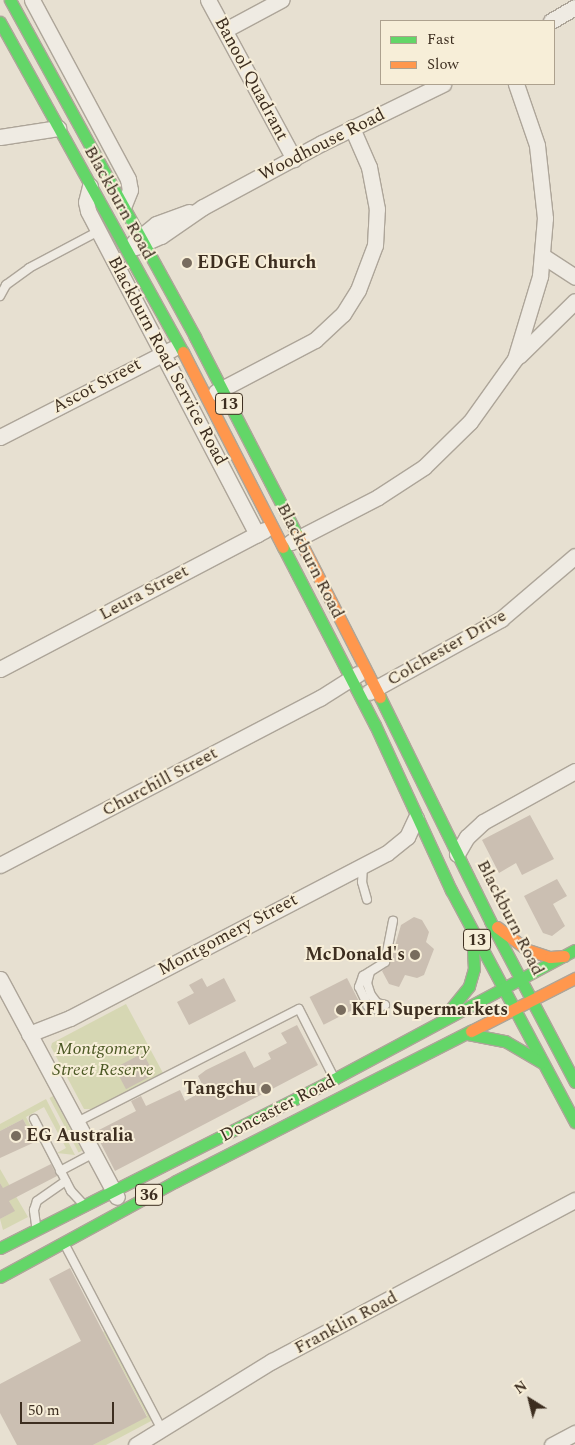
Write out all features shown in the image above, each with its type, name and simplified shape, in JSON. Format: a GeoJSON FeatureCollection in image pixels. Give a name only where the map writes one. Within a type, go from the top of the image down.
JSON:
{"type":"FeatureCollection","features":[{"type":"Feature","properties":{"kind":"main road","name":"Blackburn Road"},"geometry":{"type":"LineString","coordinates":[[10,0],[195,337],[376,688],[490,921],[575,1082]]}},
{"type":"Feature","properties":{"kind":"main road","name":"Blackburn Road"},"geometry":{"type":"LineString","coordinates":[[0,22],[179,346],[355,686],[416,818],[472,930],[575,1122]]}},
{"type":"Feature","properties":{"kind":"main road"},"geometry":{"type":"LineString","coordinates":[[490,921],[528,950],[550,957],[564,956]]}},
{"type":"Feature","properties":{"kind":"main road"},"geometry":{"type":"LineString","coordinates":[[435,1026],[456,1006],[469,986],[474,962],[472,930]]}},
{"type":"Feature","properties":{"kind":"main road","name":"Doncaster Road"},"geometry":{"type":"LineString","coordinates":[[0,1248],[334,1079],[504,990],[575,950]]}},
{"type":"Feature","properties":{"kind":"main road","name":"Doncaster Road"},"geometry":{"type":"LineString","coordinates":[[0,1277],[121,1210],[575,978]]}},
{"type":"Feature","properties":{"kind":"main road"},"geometry":{"type":"LineString","coordinates":[[468,1034],[505,1041],[543,1063]]}},
{"type":"Feature","properties":{"kind":"street"},"geometry":{"type":"LineString","coordinates":[[32,0],[128,179],[130,190],[123,207]]}},
{"type":"Feature","properties":{"kind":"street","name":"Banool Quadrant"},"geometry":{"type":"LineString","coordinates":[[208,0],[294,159]]}},
{"type":"Feature","properties":{"kind":"street"},"geometry":{"type":"LineString","coordinates":[[225,30],[281,0]]}},
{"type":"Feature","properties":{"kind":"street"},"geometry":{"type":"LineString","coordinates":[[553,20],[575,7]]}},
{"type":"Feature","properties":{"kind":"street","name":"Woodhouse Road"},"geometry":{"type":"LineString","coordinates":[[126,250],[142,240],[158,223],[203,207],[352,128],[441,85]]}},
{"type":"Feature","properties":{"kind":"street"},"geometry":{"type":"LineString","coordinates":[[515,359],[543,256],[544,198],[540,160],[534,130],[516,85]]}},
{"type":"Feature","properties":{"kind":"street"},"geometry":{"type":"LineString","coordinates":[[20,133],[35,125],[47,108]]}},
{"type":"Feature","properties":{"kind":"street"},"geometry":{"type":"LineString","coordinates":[[0,138],[20,133],[58,128]]}},
{"type":"Feature","properties":{"kind":"street"},"geometry":{"type":"LineString","coordinates":[[206,398],[314,340],[343,314],[366,276],[375,244],[377,209],[369,167],[352,128]]}},
{"type":"Feature","properties":{"kind":"street","name":"Blackburn Road Service Road"},"geometry":{"type":"LineString","coordinates":[[90,186],[86,202],[88,211],[257,534]]}},
{"type":"Feature","properties":{"kind":"street"},"geometry":{"type":"LineString","coordinates":[[543,256],[575,277]]}},
{"type":"Feature","properties":{"kind":"street"},"geometry":{"type":"LineString","coordinates":[[283,546],[300,539],[378,497],[424,467],[470,422],[515,359],[575,301]]}},
{"type":"Feature","properties":{"kind":"street","name":"Ascot Street"},"geometry":{"type":"LineString","coordinates":[[0,437],[195,337]]}},
{"type":"Feature","properties":{"kind":"street","name":"Leura Street"},"geometry":{"type":"LineString","coordinates":[[0,668],[289,518]]}},
{"type":"Feature","properties":{"kind":"street","name":"Colchester Drive"},"geometry":{"type":"LineString","coordinates":[[355,686],[376,688],[501,619],[575,556]]}},
{"type":"Feature","properties":{"kind":"street","name":"Churchill Street"},"geometry":{"type":"LineString","coordinates":[[0,865],[320,698],[355,686],[368,673]]}},
{"type":"Feature","properties":{"kind":"street"},"geometry":{"type":"LineString","coordinates":[[457,854],[467,837],[483,822],[575,771]]}},
{"type":"Feature","properties":{"kind":"street","name":"Montgomery Street"},"geometry":{"type":"LineString","coordinates":[[31,1039],[386,852],[407,837],[416,818]]}},
{"type":"Feature","properties":{"kind":"street"},"geometry":{"type":"LineString","coordinates":[[438,818],[459,825],[483,822]]}},
{"type":"Feature","properties":{"kind":"street","name":"Montgomery Street"},"geometry":{"type":"LineString","coordinates":[[386,852],[416,842],[423,832],[438,818]]}},
{"type":"Feature","properties":{"kind":"street"},"geometry":{"type":"LineString","coordinates":[[0,979],[121,1210]]}},
{"type":"Feature","properties":{"kind":"street","name":"Franklin Road"},"geometry":{"type":"LineString","coordinates":[[136,1445],[272,1362],[568,1207],[575,1200]]}},
{"type":"Feature","properties":{"kind":"street"},"geometry":{"type":"LineString","coordinates":[[552,1445],[575,1433]]}},
{"type":"Feature","properties":{"kind":"lane"},"geometry":{"type":"LineString","coordinates":[[0,296],[6,285],[36,264],[99,231]]}},
{"type":"Feature","properties":{"kind":"lane"},"geometry":{"type":"LineString","coordinates":[[363,865],[362,882],[367,899]]}},
{"type":"Feature","properties":{"kind":"lane"},"geometry":{"type":"LineString","coordinates":[[385,1006],[377,1003],[371,995],[367,983],[370,971],[385,962],[393,921]]}},
{"type":"Feature","properties":{"kind":"lane"},"geometry":{"type":"LineString","coordinates":[[75,1123],[299,1010],[334,1079]]}},
{"type":"Feature","properties":{"kind":"lane"},"geometry":{"type":"LineString","coordinates":[[34,1119],[75,1198],[85,1205]]}},
{"type":"Feature","properties":{"kind":"lane"},"geometry":{"type":"LineString","coordinates":[[60,1170],[92,1156]]}},
{"type":"Feature","properties":{"kind":"lane"},"geometry":{"type":"LineString","coordinates":[[36,1230],[34,1210],[41,1195],[66,1181]]}},
{"type":"Feature","properties":{"kind":"lane"},"geometry":{"type":"LineString","coordinates":[[63,1241],[162,1430]]}},
{"type":"Feature","properties":{"kind":"green space","name":"Montgomery Street Reserve"},"geometry":{"type":"Polygon","coordinates":[[[126,1004],[163,1073],[94,1109],[84,1109],[51,1047],[52,1043],[126,1004]]]}},
{"type":"Feature","properties":{"kind":"green space"},"geometry":{"type":"Polygon","coordinates":[[[53,1096],[82,1151],[79,1153],[49,1098],[53,1096]]]}},
{"type":"Feature","properties":{"kind":"green space"},"geometry":{"type":"Polygon","coordinates":[[[46,1099],[75,1155],[57,1153],[66,1148],[44,1107],[26,1117],[38,1140],[35,1142],[23,1119],[0,1131],[0,1124],[46,1099]]]}},
{"type":"Feature","properties":{"kind":"green space"},"geometry":{"type":"Polygon","coordinates":[[[0,1169],[28,1217],[3,1230],[0,1219],[14,1211],[0,1183],[0,1169]]]}},
{"type":"Feature","properties":{"kind":"green space"},"geometry":{"type":"Polygon","coordinates":[[[105,1331],[153,1420],[106,1445],[93,1445],[147,1416],[103,1332],[105,1331]]]}},
{"type":"Feature","properties":{"kind":"building"},"geometry":{"type":"Polygon","coordinates":[[[530,815],[554,859],[522,875],[516,863],[499,873],[482,840],[530,815]]]}},
{"type":"Feature","properties":{"kind":"building"},"geometry":{"type":"Polygon","coordinates":[[[557,879],[567,896],[553,904],[565,926],[552,936],[543,933],[524,896],[557,879]]]}},
{"type":"Feature","properties":{"kind":"building"},"geometry":{"type":"Polygon","coordinates":[[[414,917],[422,920],[429,932],[426,942],[434,949],[424,975],[417,978],[405,975],[399,987],[389,984],[382,971],[390,963],[401,925],[414,917]]]}},
{"type":"Feature","properties":{"kind":"building"},"geometry":{"type":"Polygon","coordinates":[[[202,978],[207,987],[224,978],[236,1001],[189,1025],[177,1002],[194,993],[189,985],[202,978]]]}},
{"type":"Feature","properties":{"kind":"building"},"geometry":{"type":"Polygon","coordinates":[[[347,978],[361,1006],[324,1025],[310,997],[347,978]]]}},
{"type":"Feature","properties":{"kind":"building"},"geometry":{"type":"Polygon","coordinates":[[[297,1025],[318,1065],[115,1171],[95,1132],[136,1111],[131,1101],[141,1096],[146,1106],[180,1090],[185,1101],[205,1090],[198,1076],[206,1070],[245,1051],[254,1068],[271,1059],[268,1053],[287,1043],[281,1033],[297,1025]]]}},
{"type":"Feature","properties":{"kind":"building"},"geometry":{"type":"Polygon","coordinates":[[[143,1053],[154,1074],[126,1089],[115,1068],[143,1053]]]}},
{"type":"Feature","properties":{"kind":"building","name":"EG Australia"},"geometry":{"type":"Polygon","coordinates":[[[23,1119],[35,1142],[0,1158],[0,1131],[23,1119]]]}},
{"type":"Feature","properties":{"kind":"building"},"geometry":{"type":"Polygon","coordinates":[[[51,1164],[57,1176],[9,1201],[15,1211],[0,1219],[0,1183],[3,1188],[51,1164]]]}},
{"type":"Feature","properties":{"kind":"building"},"geometry":{"type":"Polygon","coordinates":[[[70,1268],[147,1417],[93,1445],[17,1445],[0,1413],[0,1384],[81,1341],[49,1279],[70,1268]]]}},
{"type":"Feature","properties":{"kind":"traffic: fast"},"geometry":{"type":"LineString","coordinates":[[10,0],[195,337],[297,535]]}},
{"type":"Feature","properties":{"kind":"traffic: fast"},"geometry":{"type":"LineString","coordinates":[[0,22],[183,352]]}},
{"type":"Feature","properties":{"kind":"traffic: fast"},"geometry":{"type":"LineString","coordinates":[[283,547],[375,725],[451,890],[575,1122]]}},
{"type":"Feature","properties":{"kind":"traffic: fast"},"geometry":{"type":"LineString","coordinates":[[380,697],[490,921],[575,1082]]}},
{"type":"Feature","properties":{"kind":"traffic: fast"},"geometry":{"type":"LineString","coordinates":[[445,1016],[469,986],[474,969],[472,936]]}},
{"type":"Feature","properties":{"kind":"traffic: fast"},"geometry":{"type":"LineString","coordinates":[[0,1248],[334,1079],[575,950]]}},
{"type":"Feature","properties":{"kind":"traffic: fast"},"geometry":{"type":"LineString","coordinates":[[0,1277],[176,1181],[471,1031]]}},
{"type":"Feature","properties":{"kind":"traffic: fast"},"geometry":{"type":"LineString","coordinates":[[468,1034],[505,1041],[541,1062]]}},
{"type":"Feature","properties":{"kind":"traffic: slow"},"geometry":{"type":"LineString","coordinates":[[183,352],[283,547]]}},
{"type":"Feature","properties":{"kind":"traffic: slow"},"geometry":{"type":"LineString","coordinates":[[297,535],[380,697]]}},
{"type":"Feature","properties":{"kind":"traffic: slow"},"geometry":{"type":"LineString","coordinates":[[497,927],[528,950],[550,957],[564,956]]}},
{"type":"Feature","properties":{"kind":"traffic: slow"},"geometry":{"type":"LineString","coordinates":[[471,1031],[575,978]]}},
{"type":"Feature","properties":{"kind":"place","name":"EDGE Church"},"geometry":{"type":"Point","coordinates":[187,263]}},
{"type":"Feature","properties":{"kind":"place","name":"McDonald's"},"geometry":{"type":"Point","coordinates":[415,955]}},
{"type":"Feature","properties":{"kind":"place","name":"KFL Supermarkets"},"geometry":{"type":"Point","coordinates":[341,1010]}},
{"type":"Feature","properties":{"kind":"place","name":"Tangchu"},"geometry":{"type":"Point","coordinates":[266,1089]}},
{"type":"Feature","properties":{"kind":"place","name":"EG Australia"},"geometry":{"type":"Point","coordinates":[16,1136]}}]}
